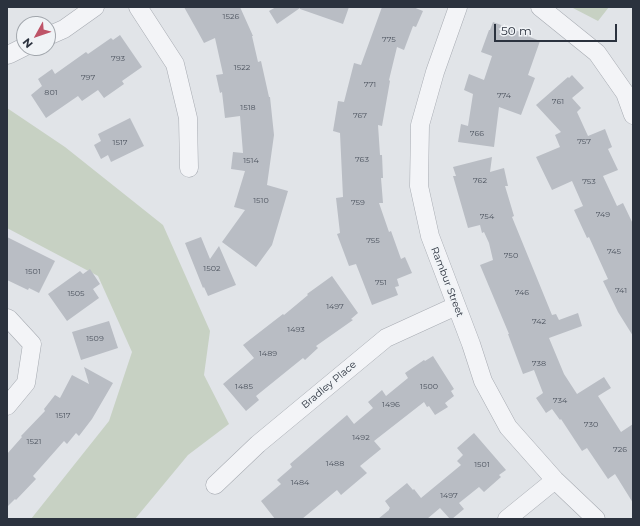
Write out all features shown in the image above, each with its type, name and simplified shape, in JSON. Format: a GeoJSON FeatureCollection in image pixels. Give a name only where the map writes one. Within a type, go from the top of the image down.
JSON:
{"type":"FeatureCollection","features":[{"type":"Feature","properties":{"kind":"street"},"geometry":{"type":"LineString","coordinates":[[56,32],[64,29],[95,7]]}},
{"type":"Feature","properties":{"kind":"street"},"geometry":{"type":"LineString","coordinates":[[138,7],[175,64],[188,118],[189,168]]}},
{"type":"Feature","properties":{"kind":"street","name":"Rambur Street"},"geometry":{"type":"LineString","coordinates":[[458,7],[420,125],[419,186],[430,236],[471,344],[483,381],[508,427],[555,480],[596,519]]}},
{"type":"Feature","properties":{"kind":"street"},"geometry":{"type":"LineString","coordinates":[[540,7],[598,53],[625,93],[633,116]]}},
{"type":"Feature","properties":{"kind":"street","name":"Bradley Place"},"geometry":{"type":"LineString","coordinates":[[215,485],[258,444],[386,338],[456,306]]}},
{"type":"Feature","properties":{"kind":"street"},"geometry":{"type":"LineString","coordinates":[[7,318],[32,344],[26,383],[7,406]]}},
{"type":"Feature","properties":{"kind":"street"},"geometry":{"type":"LineString","coordinates":[[507,519],[555,480]]}},
{"type":"Feature","properties":{"kind":"green space"},"geometry":{"type":"Polygon","coordinates":[[[571,7],[609,7],[598,21],[571,7]]]}},
{"type":"Feature","properties":{"kind":"green space"},"geometry":{"type":"Polygon","coordinates":[[[7,108],[65,147],[163,225],[210,331],[204,375],[229,424],[188,455],[135,519],[31,519],[109,421],[132,352],[98,276],[7,228],[7,108]]]}},
{"type":"Feature","properties":{"kind":"building"},"geometry":{"type":"Polygon","coordinates":[[[184,7],[240,7],[253,36],[258,62],[261,61],[270,97],[274,135],[267,185],[288,191],[272,245],[256,267],[222,242],[245,210],[234,207],[245,171],[231,169],[233,152],[243,153],[240,116],[225,118],[222,92],[220,93],[216,75],[223,74],[215,38],[204,43],[184,7]]]}},
{"type":"Feature","properties":{"kind":"building"},"geometry":{"type":"Polygon","coordinates":[[[276,7],[349,7],[343,24],[300,8],[277,24],[269,11],[276,7]]]}},
{"type":"Feature","properties":{"kind":"building"},"geometry":{"type":"Polygon","coordinates":[[[382,7],[413,7],[423,11],[416,27],[413,26],[404,50],[397,47],[389,80],[382,126],[378,125],[383,178],[381,178],[383,203],[379,203],[389,232],[391,231],[401,259],[405,257],[412,273],[397,279],[399,286],[395,287],[398,295],[372,305],[356,264],[349,266],[337,234],[340,233],[336,198],[343,197],[340,133],[333,131],[338,101],[344,102],[354,63],[361,65],[382,7]]]}},
{"type":"Feature","properties":{"kind":"building"},"geometry":{"type":"Polygon","coordinates":[[[493,22],[531,36],[530,37],[540,41],[528,75],[535,78],[521,115],[499,107],[494,147],[458,142],[461,124],[468,126],[473,94],[464,90],[469,74],[484,80],[492,56],[481,52],[493,22]]]}},
{"type":"Feature","properties":{"kind":"building"},"geometry":{"type":"Polygon","coordinates":[[[120,35],[142,67],[122,81],[124,84],[104,98],[98,90],[82,101],[78,96],[46,118],[31,95],[42,86],[38,79],[52,69],[55,74],[86,52],[88,54],[111,38],[113,40],[120,35]]]}},
{"type":"Feature","properties":{"kind":"building"},"geometry":{"type":"Polygon","coordinates":[[[572,75],[584,88],[572,98],[581,108],[577,112],[588,136],[605,129],[612,147],[608,149],[618,170],[603,176],[617,206],[623,203],[633,224],[633,336],[618,312],[603,281],[608,279],[589,237],[587,238],[574,210],[583,206],[572,181],[552,190],[536,157],[560,147],[555,135],[561,132],[536,105],[572,75]]]}},
{"type":"Feature","properties":{"kind":"building"},"geometry":{"type":"Polygon","coordinates":[[[130,118],[144,146],[111,162],[108,155],[101,159],[94,145],[101,141],[98,134],[130,118]]]}},
{"type":"Feature","properties":{"kind":"building"},"geometry":{"type":"Polygon","coordinates":[[[492,157],[490,172],[504,168],[508,186],[505,186],[514,216],[512,217],[552,315],[556,314],[559,320],[578,313],[582,326],[549,338],[564,374],[577,394],[604,377],[611,388],[598,396],[621,432],[633,424],[633,503],[615,474],[608,479],[587,448],[582,451],[561,419],[560,420],[552,409],[546,413],[536,398],[543,393],[534,370],[523,374],[509,334],[480,265],[493,260],[489,243],[484,232],[482,233],[480,225],[468,228],[453,176],[456,176],[453,167],[492,157]]]}},
{"type":"Feature","properties":{"kind":"building"},"geometry":{"type":"Polygon","coordinates":[[[7,237],[55,261],[39,293],[29,288],[28,290],[7,280],[7,237]]]}},
{"type":"Feature","properties":{"kind":"building"},"geometry":{"type":"Polygon","coordinates":[[[201,237],[210,259],[219,246],[236,285],[208,296],[204,287],[203,288],[185,243],[201,237]]]}},
{"type":"Feature","properties":{"kind":"building"},"geometry":{"type":"Polygon","coordinates":[[[90,269],[100,284],[93,289],[99,298],[67,321],[48,294],[80,271],[83,274],[90,269]]]}},
{"type":"Feature","properties":{"kind":"building"},"geometry":{"type":"Polygon","coordinates":[[[332,276],[358,313],[351,319],[353,320],[316,346],[318,348],[305,360],[303,358],[256,396],[259,400],[246,411],[223,384],[254,358],[243,345],[283,314],[284,315],[308,295],[307,294],[332,276]]]}},
{"type":"Feature","properties":{"kind":"building"},"geometry":{"type":"Polygon","coordinates":[[[109,321],[118,348],[81,360],[72,332],[109,321]]]}},
{"type":"Feature","properties":{"kind":"building"},"geometry":{"type":"Polygon","coordinates":[[[433,356],[454,389],[451,391],[454,396],[445,403],[448,407],[435,415],[429,406],[427,407],[424,402],[374,441],[381,449],[360,466],[367,473],[341,495],[337,490],[302,519],[275,519],[261,501],[281,484],[277,480],[292,467],[290,464],[347,415],[354,424],[373,408],[368,402],[382,390],[386,396],[408,378],[405,373],[424,360],[425,361],[433,356]]]}},
{"type":"Feature","properties":{"kind":"building"},"geometry":{"type":"Polygon","coordinates":[[[84,367],[113,383],[92,419],[79,436],[76,433],[67,444],[64,441],[33,476],[36,479],[16,500],[15,499],[7,507],[7,454],[22,437],[21,436],[45,411],[44,409],[55,395],[60,398],[72,375],[89,384],[84,367]]]}},
{"type":"Feature","properties":{"kind":"building"},"geometry":{"type":"Polygon","coordinates":[[[474,433],[506,470],[499,475],[501,477],[484,492],[479,487],[459,503],[464,509],[452,519],[450,519],[440,508],[427,519],[378,519],[390,508],[385,501],[407,483],[421,498],[461,465],[457,461],[463,455],[457,448],[474,433]]]}}]}
